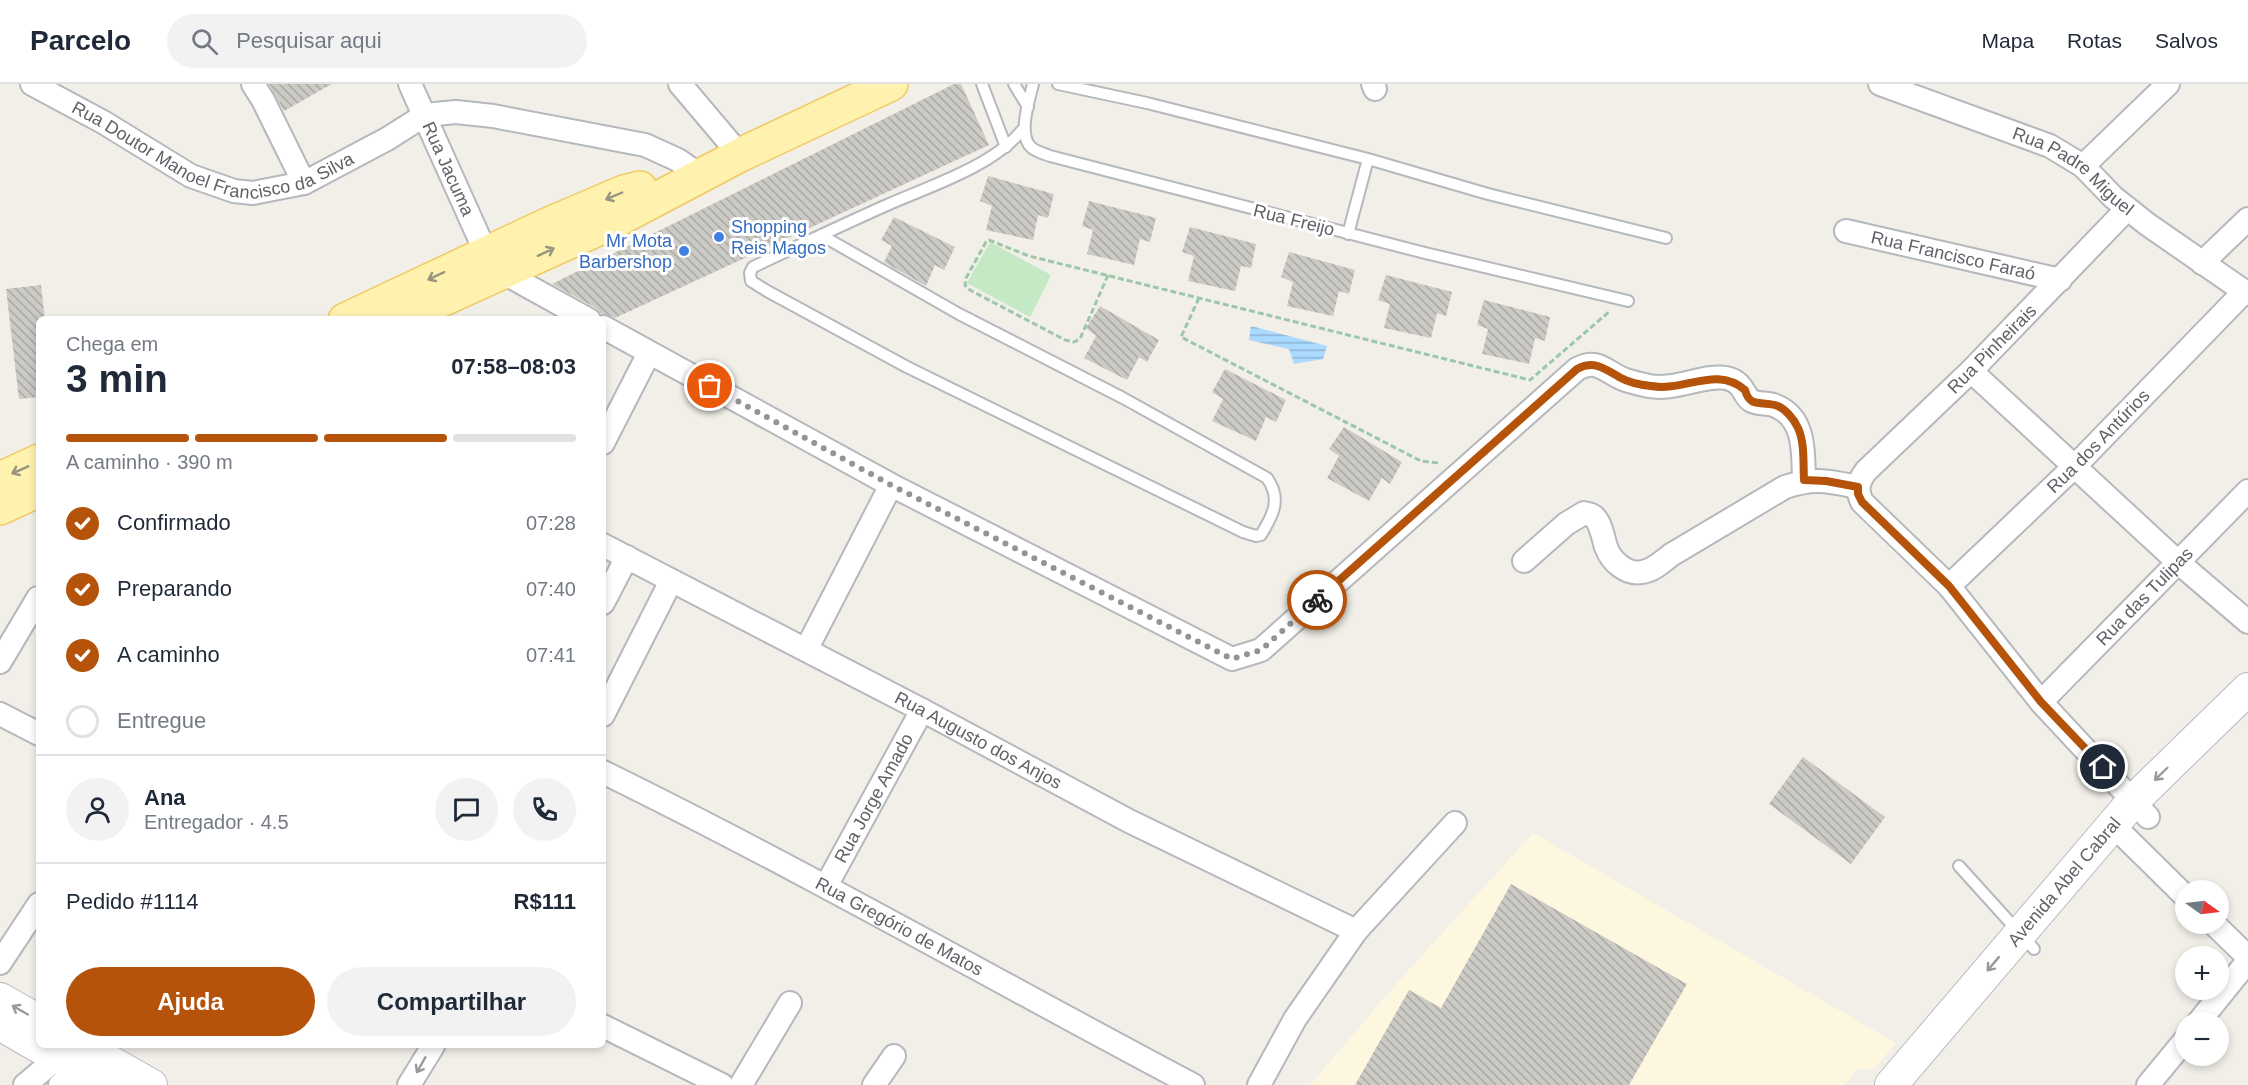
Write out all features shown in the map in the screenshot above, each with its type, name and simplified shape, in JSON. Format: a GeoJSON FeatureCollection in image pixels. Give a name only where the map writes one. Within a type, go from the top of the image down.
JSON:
{"type":"FeatureCollection","features":[{"type":"Feature","properties":{"kind":"main road"},"geometry":{"type":"LineString","coordinates":[[404,316],[494,262],[624,192],[645,187],[684,184],[878,86]]}},
{"type":"Feature","properties":{"kind":"main road"},"geometry":{"type":"LineString","coordinates":[[355,316],[494,262]]}},
{"type":"Feature","properties":{"kind":"main road"},"geometry":{"type":"LineString","coordinates":[[0,479],[36,484]]}},
{"type":"Feature","properties":{"kind":"main road"},"geometry":{"type":"LineString","coordinates":[[0,508],[36,485]]}},
{"type":"Feature","properties":{"kind":"main road","name":"Avenida Abel Cabral"},"geometry":{"type":"LineString","coordinates":[[1891,1085],[2027,941],[2141,808],[2248,689]]}},
{"type":"Feature","properties":{"kind":"main road","name":"Avenida Abel Cabral"},"geometry":{"type":"LineString","coordinates":[[2141,808],[2248,716]]}},
{"type":"Feature","properties":{"kind":"main road","name":"Avenida Abel Cabral"},"geometry":{"type":"LineString","coordinates":[[1918,1085],[2027,941]]}},
{"type":"Feature","properties":{"kind":"main road"},"geometry":{"type":"LineString","coordinates":[[0,999],[36,1019]]}},
{"type":"Feature","properties":{"kind":"main road"},"geometry":{"type":"LineString","coordinates":[[0,1024],[36,1041]]}},
{"type":"Feature","properties":{"kind":"main road"},"geometry":{"type":"LineString","coordinates":[[50,1048],[75,1060],[151,1085]]}},
{"type":"Feature","properties":{"kind":"main road"},"geometry":{"type":"LineString","coordinates":[[75,1060],[105,1085]]}},
{"type":"Feature","properties":{"kind":"street","name":"Rua Doutor Manoel Francisco da Silva"},"geometry":{"type":"LineString","coordinates":[[32,84],[103,122],[191,176],[219,187],[253,193],[304,183],[387,139],[424,115],[456,112],[493,116],[645,145],[688,167],[684,184]]}},
{"type":"Feature","properties":{"kind":"street"},"geometry":{"type":"LineString","coordinates":[[252,84],[263,100],[304,183]]}},
{"type":"Feature","properties":{"kind":"street","name":"Rua Jacuma"},"geometry":{"type":"LineString","coordinates":[[410,84],[494,262]]}},
{"type":"Feature","properties":{"kind":"street"},"geometry":{"type":"LineString","coordinates":[[680,84],[740,155]]}},
{"type":"Feature","properties":{"kind":"street"},"geometry":{"type":"LineString","coordinates":[[2083,166],[2168,84]]}},
{"type":"Feature","properties":{"kind":"street","name":"Rua Padre Miguel"},"geometry":{"type":"LineString","coordinates":[[1888,85],[2050,146],[2083,166],[2127,209],[2246,293]]}},
{"type":"Feature","properties":{"kind":"street","name":"Rua Pinheirais"},"geometry":{"type":"LineString","coordinates":[[1858,487],[1866,471],[1971,371],[2127,209]]}},
{"type":"Feature","properties":{"kind":"street"},"geometry":{"type":"LineString","coordinates":[[2202,263],[2248,219]]}},
{"type":"Feature","properties":{"kind":"street","name":"Rua Francisco Faraó"},"geometry":{"type":"LineString","coordinates":[[1846,231],[2060,280]]}},
{"type":"Feature","properties":{"kind":"street"},"geometry":{"type":"LineString","coordinates":[[494,262],[582,316]]}},
{"type":"Feature","properties":{"kind":"street","name":"Rua dos Antúrios"},"geometry":{"type":"LineString","coordinates":[[1949,586],[2075,466],[2246,293]]}},
{"type":"Feature","properties":{"kind":"street"},"geometry":{"type":"LineString","coordinates":[[606,329],[891,485],[1232,659],[1261,650],[1577,369],[1585,365],[1593,364],[1603,367],[1621,378],[1653,387],[1673,387],[1715,378],[1726,378],[1737,383],[1745,390],[1747,398],[1752,402],[1777,405],[1792,418],[1802,438],[1804,480]]}},
{"type":"Feature","properties":{"kind":"street"},"geometry":{"type":"LineString","coordinates":[[606,437],[650,353]]}},
{"type":"Feature","properties":{"kind":"street"},"geometry":{"type":"LineString","coordinates":[[1971,371],[2179,563],[2248,622]]}},
{"type":"Feature","properties":{"kind":"street"},"geometry":{"type":"LineString","coordinates":[[1524,561],[1566,524],[1584,513],[1593,516],[1598,523],[1607,551],[1615,563],[1628,571],[1643,572],[1655,567],[1671,555],[1785,487],[1804,480],[1826,481],[1858,487],[1858,494],[1862,502],[1949,586],[2041,702],[2141,808]]}},
{"type":"Feature","properties":{"kind":"street"},"geometry":{"type":"LineString","coordinates":[[806,650],[891,485]]}},
{"type":"Feature","properties":{"kind":"street","name":"Rua das Tulipas"},"geometry":{"type":"LineString","coordinates":[[2041,702],[2248,491]]}},
{"type":"Feature","properties":{"kind":"street","name":"Rua Augusto dos Anjos"},"geometry":{"type":"LineString","coordinates":[[606,546],[1129,821],[1356,931]]}},
{"type":"Feature","properties":{"kind":"street"},"geometry":{"type":"LineString","coordinates":[[606,597],[627,557]]}},
{"type":"Feature","properties":{"kind":"street"},"geometry":{"type":"LineString","coordinates":[[606,710],[671,581]]}},
{"type":"Feature","properties":{"kind":"street"},"geometry":{"type":"LineString","coordinates":[[0,662],[36,601]]}},
{"type":"Feature","properties":{"kind":"street","name":"Rua Jorge Amado"},"geometry":{"type":"LineString","coordinates":[[826,886],[922,711]]}},
{"type":"Feature","properties":{"kind":"street"},"geometry":{"type":"LineString","coordinates":[[0,714],[36,732]]}},
{"type":"Feature","properties":{"kind":"street","name":"Rua Gregório de Matos"},"geometry":{"type":"LineString","coordinates":[[606,773],[826,886],[1194,1085]]}},
{"type":"Feature","properties":{"kind":"street"},"geometry":{"type":"LineString","coordinates":[[1259,1085],[1295,1019],[1356,931],[1455,823]]}},
{"type":"Feature","properties":{"kind":"street"},"geometry":{"type":"LineString","coordinates":[[2120,832],[2175,886]]}},
{"type":"Feature","properties":{"kind":"street"},"geometry":{"type":"LineString","coordinates":[[0,963],[36,909]]}},
{"type":"Feature","properties":{"kind":"street"},"geometry":{"type":"LineString","coordinates":[[2207,1012],[2248,959],[2224,934]]}},
{"type":"Feature","properties":{"kind":"street"},"geometry":{"type":"LineString","coordinates":[[741,1085],[790,1003]]}},
{"type":"Feature","properties":{"kind":"street"},"geometry":{"type":"LineString","coordinates":[[606,1028],[711,1083]]}},
{"type":"Feature","properties":{"kind":"street"},"geometry":{"type":"LineString","coordinates":[[410,1085],[431,1048]]}},
{"type":"Feature","properties":{"kind":"street"},"geometry":{"type":"LineString","coordinates":[[2148,1085],[2175,1052]]}},
{"type":"Feature","properties":{"kind":"street"},"geometry":{"type":"LineString","coordinates":[[874,1085],[894,1056]]}},
{"type":"Feature","properties":{"kind":"street"},"geometry":{"type":"LineString","coordinates":[[25,1085],[75,1060]]}},
{"type":"Feature","properties":{"kind":"lane"},"geometry":{"type":"LineString","coordinates":[[982,84],[1006,147]]}},
{"type":"Feature","properties":{"kind":"lane"},"geometry":{"type":"LineString","coordinates":[[1014,84],[1028,107]]}},
{"type":"Feature","properties":{"kind":"lane"},"geometry":{"type":"LineString","coordinates":[[821,235],[959,314],[1123,398],[1267,478],[1275,489],[1275,505],[1270,520],[1261,535],[1256,537],[1244,532],[907,367],[751,281],[750,273],[753,267],[821,235],[984,162],[1006,147],[1023,129],[1033,84]]}},
{"type":"Feature","properties":{"kind":"lane"},"geometry":{"type":"LineString","coordinates":[[1058,84],[1147,103],[1368,159],[1488,194],[1666,238]]}},
{"type":"Feature","properties":{"kind":"lane","name":"Rua Freijo"},"geometry":{"type":"LineString","coordinates":[[1023,129],[1032,149],[1050,156],[1348,234],[1625,300]]}},
{"type":"Feature","properties":{"kind":"lane"},"geometry":{"type":"LineString","coordinates":[[1348,234],[1368,159]]}},
{"type":"Feature","properties":{"kind":"lane"},"geometry":{"type":"LineString","coordinates":[[1959,866],[2027,941]]}},
{"type":"Feature","properties":{"kind":"path"},"geometry":{"type":"LineString","coordinates":[[1108,275],[1080,339],[1074,342],[1065,340],[968,289],[965,285],[976,260],[989,240],[1029,256],[1108,275],[1530,380]]}},
{"type":"Feature","properties":{"kind":"path"},"geometry":{"type":"LineString","coordinates":[[1199,298],[1181,337],[1421,461],[1438,464],[1447,459]]}},
{"type":"Feature","properties":{"kind":"path"},"geometry":{"type":"LineString","coordinates":[[1528,388],[1530,380],[1625,300]]}},
{"type":"Feature","properties":{"kind":"shaded area"},"geometry":{"type":"Polygon","coordinates":[[[1533,833],[1896,1043],[1875,1068],[1856,1070],[1844,1085],[1310,1085],[1397,983],[1533,833]]]}},
{"type":"Feature","properties":{"kind":"green space"},"geometry":{"type":"Polygon","coordinates":[[[990,242],[1051,275],[1030,317],[967,283],[990,242]]]}},
{"type":"Feature","properties":{"kind":"water"},"geometry":{"type":"Polygon","coordinates":[[[1251,326],[1327,346],[1323,359],[1294,364],[1289,349],[1249,340],[1251,326]]]}},
{"type":"Feature","properties":{"kind":"building"},"geometry":{"type":"Polygon","coordinates":[[[269,84],[332,84],[284,111],[269,84]]]}},
{"type":"Feature","properties":{"kind":"building","name":"Shopping Reis Magos"},"geometry":{"type":"Polygon","coordinates":[[[954,84],[961,84],[989,145],[615,318],[600,313],[596,308],[552,284],[954,84]]]}},
{"type":"Feature","properties":{"kind":"building"},"geometry":{"type":"Polygon","coordinates":[[[988,176],[1054,194],[1048,218],[1038,215],[1033,240],[986,230],[992,206],[980,201],[988,176]]]}},
{"type":"Feature","properties":{"kind":"building"},"geometry":{"type":"Polygon","coordinates":[[[1089,201],[1156,218],[1150,242],[1140,239],[1134,265],[1087,254],[1093,230],[1082,226],[1089,201]]]}},
{"type":"Feature","properties":{"kind":"building"},"geometry":{"type":"Polygon","coordinates":[[[894,217],[955,247],[944,270],[935,265],[926,286],[884,262],[892,246],[881,240],[894,217]]]}},
{"type":"Feature","properties":{"kind":"building"},"geometry":{"type":"Polygon","coordinates":[[[1190,227],[1256,244],[1251,268],[1241,266],[1235,291],[1188,281],[1194,256],[1182,252],[1190,227]]]}},
{"type":"Feature","properties":{"kind":"building"},"geometry":{"type":"Polygon","coordinates":[[[1289,252],[1355,270],[1349,294],[1339,291],[1333,316],[1287,306],[1293,282],[1281,277],[1289,252]]]}},
{"type":"Feature","properties":{"kind":"building"},"geometry":{"type":"Polygon","coordinates":[[[1386,275],[1452,292],[1446,316],[1437,313],[1431,338],[1384,328],[1390,304],[1378,300],[1386,275]]]}},
{"type":"Feature","properties":{"kind":"building"},"geometry":{"type":"Polygon","coordinates":[[[41,285],[45,316],[36,316],[36,397],[19,399],[6,289],[41,285]]]}},
{"type":"Feature","properties":{"kind":"building"},"geometry":{"type":"Polygon","coordinates":[[[1484,300],[1550,317],[1545,341],[1535,338],[1529,364],[1482,354],[1488,329],[1477,325],[1484,300]]]}},
{"type":"Feature","properties":{"kind":"building"},"geometry":{"type":"Polygon","coordinates":[[[1100,306],[1159,340],[1147,362],[1139,357],[1127,380],[1084,358],[1096,336],[1086,328],[1100,306]]]}},
{"type":"Feature","properties":{"kind":"building"},"geometry":{"type":"Polygon","coordinates":[[[1225,369],[1286,400],[1276,422],[1266,417],[1256,441],[1212,421],[1223,399],[1212,392],[1225,369]]]}},
{"type":"Feature","properties":{"kind":"building"},"geometry":{"type":"Polygon","coordinates":[[[1344,427],[1402,462],[1390,484],[1382,478],[1369,501],[1327,478],[1339,456],[1329,449],[1344,427]]]}},
{"type":"Feature","properties":{"kind":"building"},"geometry":{"type":"Polygon","coordinates":[[[1803,757],[1885,817],[1851,864],[1769,804],[1803,757]]]}},
{"type":"Feature","properties":{"kind":"building"},"geometry":{"type":"Polygon","coordinates":[[[1511,884],[1687,984],[1629,1085],[1355,1085],[1409,990],[1441,1008],[1511,884]]]}},
{"type":"Feature","properties":{"kind":"way so far"},"geometry":{"type":"LineString","coordinates":[[710,386],[891,485],[1232,659],[1261,650],[1317,600]]}},
{"type":"Feature","properties":{"kind":"place","name":"Shopping Reis Magos"},"geometry":{"type":"Point","coordinates":[719,237]}},
{"type":"Feature","properties":{"kind":"place","name":"Mr Mota Barbershop"},"geometry":{"type":"Point","coordinates":[684,251]}},
{"type":"Feature","properties":{"kind":"route"},"geometry":{"type":"LineString","coordinates":[[1317,600],[1577,369],[1593,364],[1621,378],[1653,387],[1673,387],[1715,378],[1726,378],[1745,390],[1747,398],[1752,402],[1777,405],[1792,418],[1802,438],[1804,480],[1826,481],[1858,487],[1858,494],[1862,502],[1949,586],[2041,702],[2103,767]]}}]}
